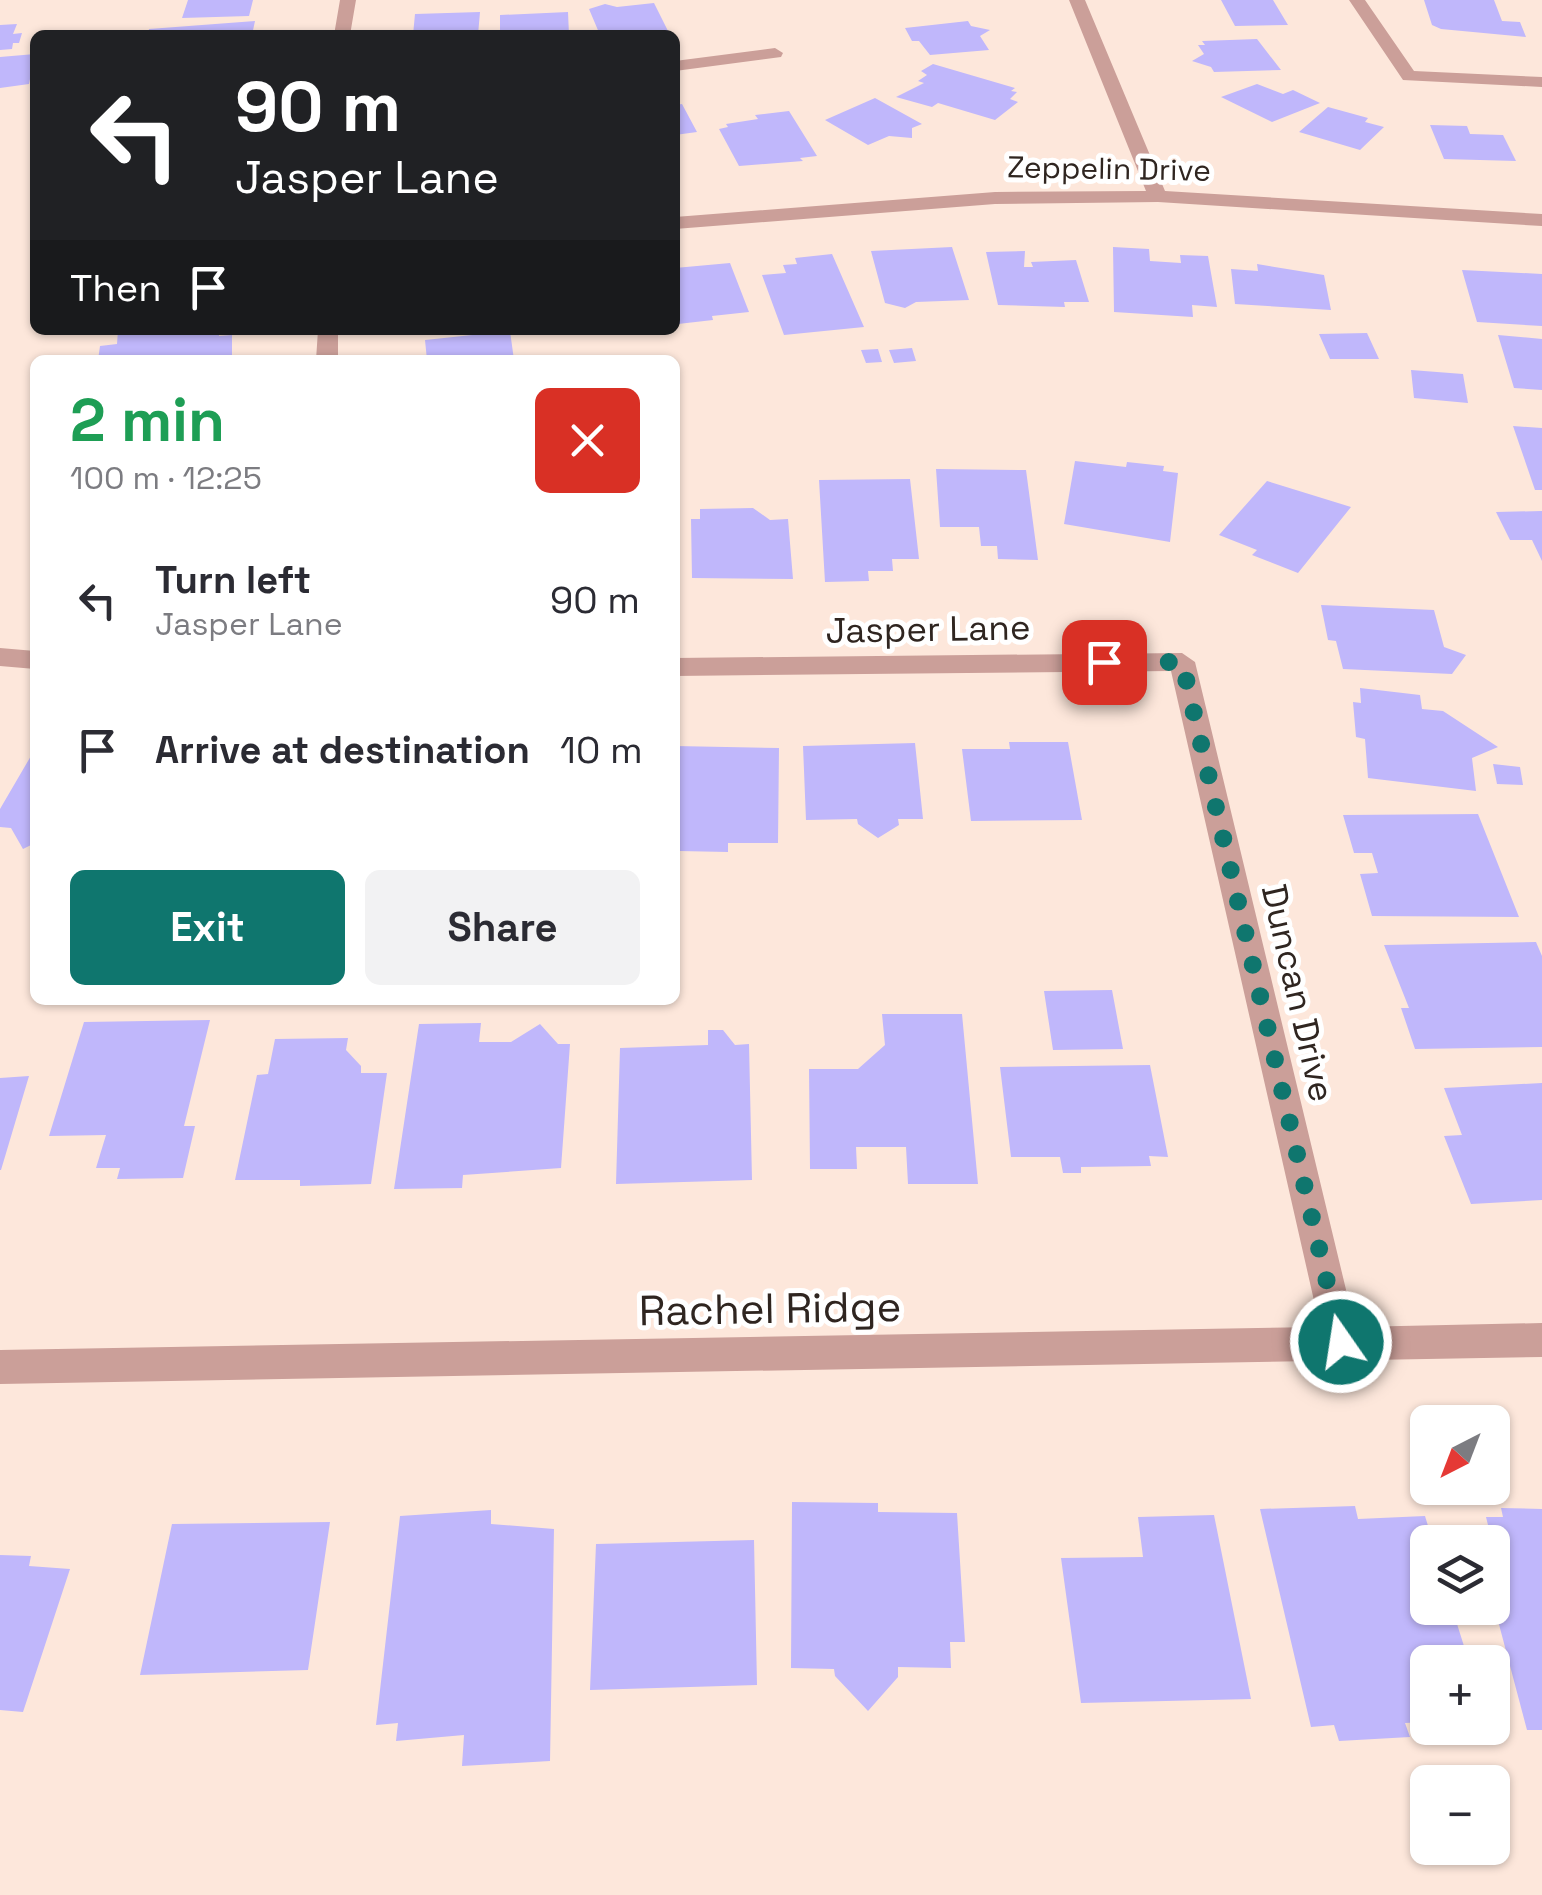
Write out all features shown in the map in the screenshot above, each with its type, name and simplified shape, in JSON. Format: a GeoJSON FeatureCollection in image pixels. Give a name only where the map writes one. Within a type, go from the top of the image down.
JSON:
{"type":"FeatureCollection","features":[{"type":"Feature","properties":{"kind":"street"},"geometry":{"type":"LineString","coordinates":[[343,30],[348,0]]}},
{"type":"Feature","properties":{"kind":"street"},"geometry":{"type":"LineString","coordinates":[[1077,0],[1158,196]]}},
{"type":"Feature","properties":{"kind":"street"},"geometry":{"type":"LineString","coordinates":[[1357,0],[1410,76],[1542,82]]}},
{"type":"Feature","properties":{"kind":"street"},"geometry":{"type":"LineString","coordinates":[[680,65],[775,54]]}},
{"type":"Feature","properties":{"kind":"street","name":"Zeppelin Drive"},"geometry":{"type":"LineString","coordinates":[[680,223],[995,198],[1158,196],[1542,220]]}},
{"type":"Feature","properties":{"kind":"street"},"geometry":{"type":"LineString","coordinates":[[0,657],[30,660]]}},
{"type":"Feature","properties":{"kind":"street","name":"Jasper Lane"},"geometry":{"type":"LineString","coordinates":[[680,667],[1182,662]]}},
{"type":"Feature","properties":{"kind":"street","name":"Duncan Drive"},"geometry":{"type":"LineString","coordinates":[[1182,662],[1341,1342]]}},
{"type":"Feature","properties":{"kind":"street","name":"Rachel Ridge"},"geometry":{"type":"LineString","coordinates":[[0,1367],[1542,1340]]}},
{"type":"Feature","properties":{"kind":"building"},"geometry":{"type":"Polygon","coordinates":[[[188,0],[253,0],[249,16],[182,18],[188,0]]]}},
{"type":"Feature","properties":{"kind":"building"},"geometry":{"type":"Polygon","coordinates":[[[1221,0],[1273,0],[1288,25],[1235,26],[1221,0]]]}},
{"type":"Feature","properties":{"kind":"building"},"geometry":{"type":"Polygon","coordinates":[[[1424,0],[1494,0],[1502,21],[1520,22],[1526,37],[1441,29],[1432,25],[1424,0]]]}},
{"type":"Feature","properties":{"kind":"building"},"geometry":{"type":"Polygon","coordinates":[[[654,3],[668,30],[598,30],[589,9],[605,4],[617,7],[654,3]]]}},
{"type":"Feature","properties":{"kind":"building"},"geometry":{"type":"Polygon","coordinates":[[[480,12],[478,30],[413,30],[415,14],[480,12]]]}},
{"type":"Feature","properties":{"kind":"building"},"geometry":{"type":"Polygon","coordinates":[[[568,12],[569,30],[500,30],[500,15],[568,12]]]}},
{"type":"Feature","properties":{"kind":"building"},"geometry":{"type":"Polygon","coordinates":[[[255,21],[253,30],[149,29],[255,21]]]}},
{"type":"Feature","properties":{"kind":"building"},"geometry":{"type":"Polygon","coordinates":[[[968,21],[971,26],[990,30],[980,36],[989,50],[930,55],[919,41],[912,41],[905,28],[968,21]]]}},
{"type":"Feature","properties":{"kind":"building"},"geometry":{"type":"Polygon","coordinates":[[[17,24],[13,34],[22,33],[19,43],[13,43],[12,49],[0,50],[0,25],[17,24]]]}},
{"type":"Feature","properties":{"kind":"building"},"geometry":{"type":"Polygon","coordinates":[[[1257,39],[1281,70],[1214,72],[1211,67],[1192,61],[1204,54],[1198,45],[1205,45],[1202,41],[1257,39]]]}},
{"type":"Feature","properties":{"kind":"building"},"geometry":{"type":"Polygon","coordinates":[[[30,54],[29,84],[0,88],[0,57],[30,54]]]}},
{"type":"Feature","properties":{"kind":"building"},"geometry":{"type":"Polygon","coordinates":[[[933,64],[1015,88],[1011,91],[1017,92],[1010,99],[1018,102],[995,120],[938,103],[932,107],[896,97],[924,83],[918,81],[927,75],[921,71],[933,64]]]}},
{"type":"Feature","properties":{"kind":"building"},"geometry":{"type":"Polygon","coordinates":[[[1257,84],[1283,94],[1293,90],[1320,103],[1272,122],[1221,97],[1257,84]]]}},
{"type":"Feature","properties":{"kind":"building"},"geometry":{"type":"Polygon","coordinates":[[[875,98],[922,124],[912,128],[912,138],[889,136],[868,145],[825,120],[875,98]]]}},
{"type":"Feature","properties":{"kind":"building"},"geometry":{"type":"Polygon","coordinates":[[[682,104],[697,132],[680,134],[682,104]]]}},
{"type":"Feature","properties":{"kind":"building"},"geometry":{"type":"Polygon","coordinates":[[[1328,107],[1368,118],[1365,122],[1384,127],[1360,150],[1299,132],[1328,107]]]}},
{"type":"Feature","properties":{"kind":"building"},"geometry":{"type":"Polygon","coordinates":[[[789,111],[817,156],[800,158],[803,161],[739,166],[719,129],[728,127],[726,124],[758,119],[755,115],[789,111]]]}},
{"type":"Feature","properties":{"kind":"building"},"geometry":{"type":"Polygon","coordinates":[[[1430,125],[1467,126],[1470,134],[1503,135],[1516,161],[1444,159],[1430,125]]]}},
{"type":"Feature","properties":{"kind":"building"},"geometry":{"type":"Polygon","coordinates":[[[952,247],[969,300],[916,302],[905,308],[885,303],[871,251],[952,247]]]}},
{"type":"Feature","properties":{"kind":"building"},"geometry":{"type":"Polygon","coordinates":[[[1113,247],[1149,249],[1150,261],[1181,263],[1180,255],[1208,256],[1217,307],[1192,305],[1193,317],[1114,312],[1113,247]]]}},
{"type":"Feature","properties":{"kind":"building"},"geometry":{"type":"Polygon","coordinates":[[[1025,251],[1024,267],[1033,267],[1031,262],[1076,260],[1089,302],[1064,302],[1065,307],[998,305],[986,252],[1025,251]]]}},
{"type":"Feature","properties":{"kind":"building"},"geometry":{"type":"Polygon","coordinates":[[[832,254],[864,327],[784,335],[762,275],[786,273],[783,265],[797,264],[795,258],[832,254]]]}},
{"type":"Feature","properties":{"kind":"building"},"geometry":{"type":"Polygon","coordinates":[[[730,263],[749,312],[680,324],[680,268],[730,263]]]}},
{"type":"Feature","properties":{"kind":"building"},"geometry":{"type":"Polygon","coordinates":[[[1257,264],[1324,275],[1331,310],[1235,304],[1231,269],[1258,271],[1257,264]]]}},
{"type":"Feature","properties":{"kind":"building"},"geometry":{"type":"Polygon","coordinates":[[[1462,270],[1542,274],[1542,326],[1477,322],[1462,270]]]}},
{"type":"Feature","properties":{"kind":"building"},"geometry":{"type":"Polygon","coordinates":[[[1367,333],[1379,359],[1330,359],[1319,334],[1367,333]]]}},
{"type":"Feature","properties":{"kind":"building"},"geometry":{"type":"Polygon","coordinates":[[[118,335],[232,335],[232,355],[99,355],[100,346],[117,344],[118,335]]]}},
{"type":"Feature","properties":{"kind":"building"},"geometry":{"type":"Polygon","coordinates":[[[511,335],[513,355],[426,355],[425,340],[511,335]]]}},
{"type":"Feature","properties":{"kind":"building"},"geometry":{"type":"Polygon","coordinates":[[[1498,335],[1542,339],[1542,390],[1514,388],[1498,335]]]}},
{"type":"Feature","properties":{"kind":"building"},"geometry":{"type":"Polygon","coordinates":[[[912,348],[916,361],[894,363],[889,350],[912,348]]]}},
{"type":"Feature","properties":{"kind":"building"},"geometry":{"type":"Polygon","coordinates":[[[878,349],[882,362],[866,363],[861,350],[878,349]]]}},
{"type":"Feature","properties":{"kind":"building"},"geometry":{"type":"Polygon","coordinates":[[[1411,370],[1463,374],[1468,403],[1414,398],[1411,370]]]}},
{"type":"Feature","properties":{"kind":"building"},"geometry":{"type":"Polygon","coordinates":[[[1513,426],[1542,428],[1542,490],[1535,490],[1513,426]]]}},
{"type":"Feature","properties":{"kind":"building"},"geometry":{"type":"Polygon","coordinates":[[[1075,461],[1126,467],[1127,462],[1164,466],[1163,471],[1178,473],[1170,542],[1064,524],[1075,461]]]}},
{"type":"Feature","properties":{"kind":"building"},"geometry":{"type":"Polygon","coordinates":[[[936,469],[1026,470],[1038,560],[998,559],[997,546],[981,546],[979,527],[940,527],[936,469]]]}},
{"type":"Feature","properties":{"kind":"building"},"geometry":{"type":"Polygon","coordinates":[[[910,479],[919,559],[892,559],[893,571],[868,571],[869,581],[825,582],[819,480],[910,479]]]}},
{"type":"Feature","properties":{"kind":"building"},"geometry":{"type":"Polygon","coordinates":[[[1267,481],[1351,507],[1298,573],[1252,555],[1257,550],[1219,535],[1267,481]]]}},
{"type":"Feature","properties":{"kind":"building"},"geometry":{"type":"Polygon","coordinates":[[[753,508],[770,520],[788,519],[793,579],[692,578],[691,519],[700,519],[700,509],[753,508]]]}},
{"type":"Feature","properties":{"kind":"building"},"geometry":{"type":"Polygon","coordinates":[[[1542,511],[1542,561],[1532,540],[1510,540],[1496,512],[1542,511]]]}},
{"type":"Feature","properties":{"kind":"building"},"geometry":{"type":"Polygon","coordinates":[[[1321,605],[1434,610],[1444,647],[1466,655],[1452,674],[1343,669],[1336,641],[1328,640],[1321,605]]]}},
{"type":"Feature","properties":{"kind":"building"},"geometry":{"type":"Polygon","coordinates":[[[1360,688],[1420,695],[1422,709],[1443,711],[1498,747],[1472,758],[1476,791],[1368,778],[1365,739],[1356,737],[1353,702],[1361,703],[1360,688]]]}},
{"type":"Feature","properties":{"kind":"building"},"geometry":{"type":"Polygon","coordinates":[[[1009,742],[1068,742],[1082,820],[971,821],[962,749],[1010,749],[1009,742]]]}},
{"type":"Feature","properties":{"kind":"building"},"geometry":{"type":"Polygon","coordinates":[[[915,743],[923,819],[898,819],[899,825],[878,838],[858,824],[857,819],[806,820],[803,746],[915,743]]]}},
{"type":"Feature","properties":{"kind":"building"},"geometry":{"type":"Polygon","coordinates":[[[680,746],[779,748],[778,843],[728,843],[728,852],[680,851],[680,746]]]}},
{"type":"Feature","properties":{"kind":"building"},"geometry":{"type":"Polygon","coordinates":[[[30,758],[30,846],[23,849],[11,828],[0,827],[0,809],[30,758]]]}},
{"type":"Feature","properties":{"kind":"building"},"geometry":{"type":"Polygon","coordinates":[[[1493,764],[1520,767],[1523,785],[1497,784],[1493,764]]]}},
{"type":"Feature","properties":{"kind":"building"},"geometry":{"type":"Polygon","coordinates":[[[1478,814],[1519,917],[1372,916],[1360,874],[1378,873],[1372,853],[1354,853],[1343,815],[1478,814]]]}},
{"type":"Feature","properties":{"kind":"building"},"geometry":{"type":"Polygon","coordinates":[[[1536,942],[1542,956],[1542,1047],[1415,1049],[1401,1008],[1409,1008],[1384,945],[1536,942]]]}},
{"type":"Feature","properties":{"kind":"building"},"geometry":{"type":"Polygon","coordinates":[[[1112,990],[1123,1049],[1053,1050],[1044,991],[1112,990]]]}},
{"type":"Feature","properties":{"kind":"building"},"geometry":{"type":"Polygon","coordinates":[[[882,1014],[962,1014],[978,1184],[908,1184],[906,1147],[856,1147],[857,1169],[810,1169],[809,1069],[858,1069],[885,1045],[882,1014]]]}},
{"type":"Feature","properties":{"kind":"building"},"geometry":{"type":"Polygon","coordinates":[[[210,1020],[184,1126],[195,1126],[183,1178],[117,1179],[120,1168],[96,1168],[106,1135],[49,1136],[84,1022],[210,1020]]]}},
{"type":"Feature","properties":{"kind":"building"},"geometry":{"type":"Polygon","coordinates":[[[481,1023],[479,1042],[511,1042],[540,1024],[558,1044],[570,1044],[561,1168],[463,1175],[462,1188],[394,1189],[419,1024],[481,1023]]]}},
{"type":"Feature","properties":{"kind":"building"},"geometry":{"type":"Polygon","coordinates":[[[708,1030],[723,1030],[735,1045],[749,1044],[752,1180],[616,1184],[620,1048],[708,1045],[708,1030]]]}},
{"type":"Feature","properties":{"kind":"building"},"geometry":{"type":"Polygon","coordinates":[[[348,1038],[346,1050],[361,1066],[361,1073],[387,1073],[371,1184],[300,1186],[300,1180],[235,1180],[257,1075],[268,1074],[275,1039],[348,1038]]]}},
{"type":"Feature","properties":{"kind":"building"},"geometry":{"type":"Polygon","coordinates":[[[1150,1065],[1168,1157],[1149,1156],[1151,1166],[1081,1167],[1081,1173],[1063,1173],[1060,1157],[1011,1157],[1000,1067],[1150,1065]]]}},
{"type":"Feature","properties":{"kind":"building"},"geometry":{"type":"Polygon","coordinates":[[[29,1076],[1,1170],[0,1170],[0,1078],[29,1076]]]}},
{"type":"Feature","properties":{"kind":"building"},"geometry":{"type":"Polygon","coordinates":[[[1542,1083],[1542,1200],[1471,1204],[1444,1136],[1462,1135],[1444,1088],[1542,1083]]]}},
{"type":"Feature","properties":{"kind":"building"},"geometry":{"type":"Polygon","coordinates":[[[792,1502],[878,1503],[878,1512],[957,1513],[965,1642],[950,1642],[951,1668],[898,1667],[898,1677],[868,1711],[835,1676],[834,1669],[791,1668],[792,1502]]]}},
{"type":"Feature","properties":{"kind":"building"},"geometry":{"type":"Polygon","coordinates":[[[1355,1506],[1358,1519],[1425,1516],[1428,1525],[1410,1525],[1410,1625],[1457,1625],[1464,1645],[1410,1645],[1410,1723],[1405,1723],[1410,1737],[1339,1741],[1334,1725],[1311,1727],[1260,1509],[1355,1506]]]}},
{"type":"Feature","properties":{"kind":"building"},"geometry":{"type":"Polygon","coordinates":[[[1501,1508],[1542,1509],[1542,1730],[1527,1730],[1510,1666],[1510,1645],[1504,1645],[1499,1625],[1510,1625],[1510,1525],[1488,1525],[1486,1517],[1503,1517],[1501,1508]]]}},
{"type":"Feature","properties":{"kind":"building"},"geometry":{"type":"Polygon","coordinates":[[[491,1510],[491,1524],[554,1529],[550,1761],[462,1766],[464,1735],[396,1741],[398,1723],[376,1725],[400,1516],[491,1510]]]}},
{"type":"Feature","properties":{"kind":"building"},"geometry":{"type":"Polygon","coordinates":[[[1214,1515],[1251,1699],[1081,1703],[1061,1558],[1143,1557],[1138,1517],[1214,1515]]]}},
{"type":"Feature","properties":{"kind":"building"},"geometry":{"type":"Polygon","coordinates":[[[330,1522],[308,1670],[140,1675],[172,1524],[330,1522]]]}},
{"type":"Feature","properties":{"kind":"building"},"geometry":{"type":"Polygon","coordinates":[[[754,1540],[757,1685],[590,1690],[596,1544],[754,1540]]]}},
{"type":"Feature","properties":{"kind":"building"},"geometry":{"type":"Polygon","coordinates":[[[0,1555],[31,1556],[29,1566],[70,1569],[23,1712],[0,1710],[0,1555]]]}},
{"type":"Feature","properties":{"kind":"route"},"geometry":{"type":"LineString","coordinates":[[1104,662],[1182,662],[1341,1342]]}}]}
